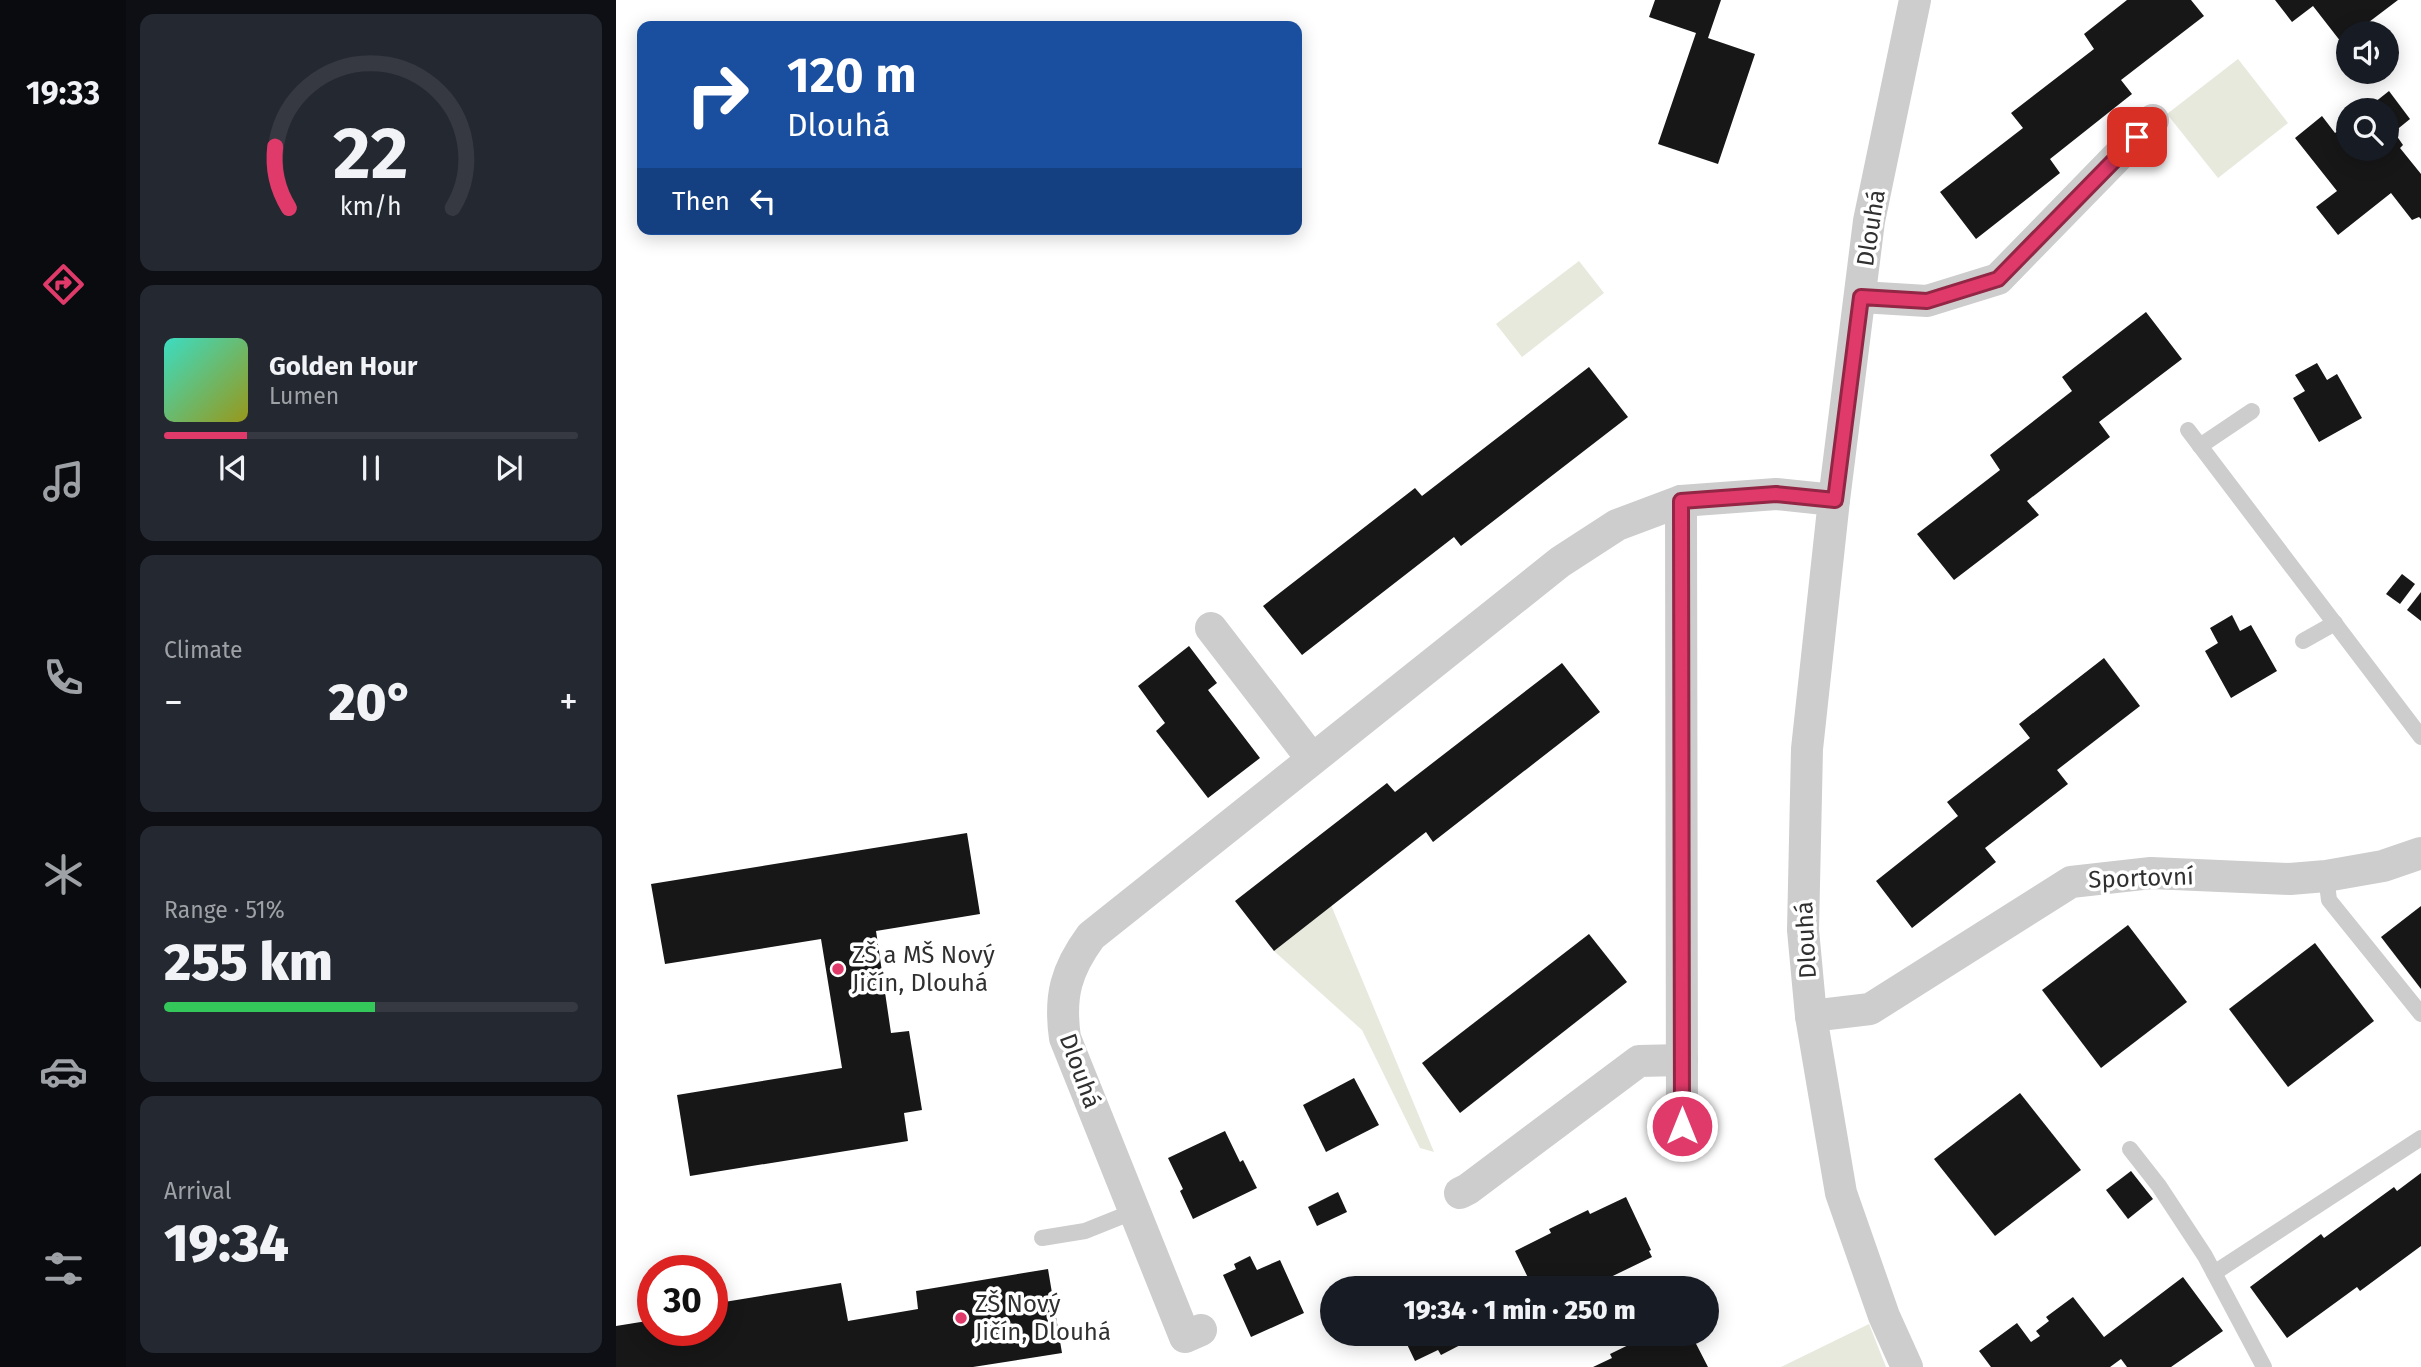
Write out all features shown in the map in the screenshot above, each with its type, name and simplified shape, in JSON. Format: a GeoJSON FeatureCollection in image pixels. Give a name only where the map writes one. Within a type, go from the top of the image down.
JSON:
{"type":"FeatureCollection","features":[{"type":"Feature","properties":{"kind":"street","name":"Dlouhá"},"geometry":{"type":"LineString","coordinates":[[1907,1367],[1884,1316],[1841,1193],[1811,1017],[1803,930],[1807,749],[1835,500],[1870,221],[1915,0]]}},
{"type":"Feature","properties":{"kind":"street"},"geometry":{"type":"LineString","coordinates":[[1861,297],[1927,301],[1998,279],[2153,120]]}},
{"type":"Feature","properties":{"kind":"street","name":"Dlouhá"},"geometry":{"type":"LineString","coordinates":[[1201,1330],[1185,1337],[1065,1038],[1061,1012],[1064,988],[1075,957],[1091,936],[1560,562],[1617,525],[1681,501],[1776,494],[1835,500]]}},
{"type":"Feature","properties":{"kind":"street"},"geometry":{"type":"LineString","coordinates":[[1681,501],[1682,1126]]}},
{"type":"Feature","properties":{"kind":"street"},"geometry":{"type":"LineString","coordinates":[[1211,628],[1312,759]]}},
{"type":"Feature","properties":{"kind":"street","name":"Sportovní"},"geometry":{"type":"LineString","coordinates":[[1811,1017],[1870,1009],[2071,882],[2151,873],[2290,879],[2382,866],[2421,853]]}},
{"type":"Feature","properties":{"kind":"street"},"geometry":{"type":"LineString","coordinates":[[1460,1194],[1639,1061],[1682,1059]]}},
{"type":"Feature","properties":{"kind":"lane"},"geometry":{"type":"LineString","coordinates":[[2200,446],[2252,411]]}},
{"type":"Feature","properties":{"kind":"lane"},"geometry":{"type":"LineString","coordinates":[[2188,430],[2421,737]]}},
{"type":"Feature","properties":{"kind":"lane"},"geometry":{"type":"LineString","coordinates":[[2303,641],[2335,623]]}},
{"type":"Feature","properties":{"kind":"lane"},"geometry":{"type":"LineString","coordinates":[[2326,876],[2329,900],[2421,1014]]}},
{"type":"Feature","properties":{"kind":"lane"},"geometry":{"type":"LineString","coordinates":[[2214,1273],[2421,1138]]}},
{"type":"Feature","properties":{"kind":"lane"},"geometry":{"type":"LineString","coordinates":[[2130,1149],[2160,1186],[2214,1273],[2264,1367]]}},
{"type":"Feature","properties":{"kind":"lane"},"geometry":{"type":"LineString","coordinates":[[1042,1238],[1085,1231],[1135,1211]]}},
{"type":"Feature","properties":{"kind":"shaded area"},"geometry":{"type":"Polygon","coordinates":[[[2238,59],[2288,123],[2218,178],[2167,114],[2238,59]]]}},
{"type":"Feature","properties":{"kind":"shaded area"},"geometry":{"type":"Polygon","coordinates":[[[1579,261],[1604,293],[1522,357],[1496,324],[1579,261]]]}},
{"type":"Feature","properties":{"kind":"shaded area"},"geometry":{"type":"Polygon","coordinates":[[[1331,905],[1434,1152],[1420,1148],[1362,1030],[1274,951],[1331,905]]]}},
{"type":"Feature","properties":{"kind":"shaded area"},"geometry":{"type":"Polygon","coordinates":[[[1869,1324],[1886,1367],[1781,1367],[1869,1324]]]}},
{"type":"Feature","properties":{"kind":"building"},"geometry":{"type":"Polygon","coordinates":[[[1655,0],[1721,0],[1708,38],[1755,54],[1718,164],[1658,144],[1696,33],[1649,17],[1655,0]]]}},
{"type":"Feature","properties":{"kind":"building"},"geometry":{"type":"Polygon","coordinates":[[[2127,0],[2191,0],[2204,16],[2121,80],[2132,94],[2050,159],[2060,173],[1976,239],[1940,192],[2023,128],[2011,113],[2094,49],[2084,34],[2127,0]]]}},
{"type":"Feature","properties":{"kind":"building"},"geometry":{"type":"Polygon","coordinates":[[[2275,0],[2398,0],[2370,21],[2336,21],[2336,36],[2313,6],[2292,22],[2275,0]]]}},
{"type":"Feature","properties":{"kind":"building"},"geometry":{"type":"Polygon","coordinates":[[[2389,91],[2394,98],[2380,98],[2389,91]]]}},
{"type":"Feature","properties":{"kind":"building"},"geometry":{"type":"Polygon","coordinates":[[[2399,104],[2410,119],[2399,128],[2399,104]]]}},
{"type":"Feature","properties":{"kind":"building"},"geometry":{"type":"Polygon","coordinates":[[[2322,116],[2335,133],[2336,161],[2399,161],[2399,139],[2403,145],[2400,148],[2421,174],[2421,219],[2419,217],[2412,220],[2391,193],[2338,235],[2316,207],[2337,191],[2295,138],[2322,116]]]}},
{"type":"Feature","properties":{"kind":"building"},"geometry":{"type":"Polygon","coordinates":[[[2146,312],[2182,359],[2099,422],[2110,437],[2027,501],[2039,515],[1954,580],[1917,534],[2000,470],[1990,455],[2072,391],[2062,377],[2146,312]]]}},
{"type":"Feature","properties":{"kind":"building"},"geometry":{"type":"Polygon","coordinates":[[[2317,363],[2327,380],[2337,374],[2362,418],[2319,442],[2293,398],[2305,391],[2295,375],[2317,363]]]}},
{"type":"Feature","properties":{"kind":"building"},"geometry":{"type":"Polygon","coordinates":[[[1589,367],[1628,417],[1461,546],[1454,537],[1302,655],[1263,606],[1415,488],[1422,496],[1589,367]]]}},
{"type":"Feature","properties":{"kind":"building"},"geometry":{"type":"Polygon","coordinates":[[[2402,574],[2415,584],[2400,604],[2386,594],[2402,574]]]}},
{"type":"Feature","properties":{"kind":"building"},"geometry":{"type":"Polygon","coordinates":[[[2421,592],[2421,621],[2407,610],[2421,592]]]}},
{"type":"Feature","properties":{"kind":"building"},"geometry":{"type":"Polygon","coordinates":[[[2232,615],[2240,631],[2251,625],[2277,671],[2231,698],[2205,651],[2218,643],[2210,628],[2232,615]]]}},
{"type":"Feature","properties":{"kind":"building"},"geometry":{"type":"Polygon","coordinates":[[[1189,646],[1217,683],[1208,690],[1260,758],[1208,798],[1156,731],[1165,723],[1138,686],[1189,646]]]}},
{"type":"Feature","properties":{"kind":"building"},"geometry":{"type":"Polygon","coordinates":[[[2104,658],[2140,706],[2057,770],[2068,784],[1985,848],[1996,862],[1912,928],[1876,881],[1958,816],[1947,802],[2030,738],[2019,724],[2104,658]]]}},
{"type":"Feature","properties":{"kind":"building"},"geometry":{"type":"Polygon","coordinates":[[[1562,663],[1600,712],[1433,842],[1426,832],[1274,951],[1235,901],[1387,783],[1395,792],[1562,663]]]}},
{"type":"Feature","properties":{"kind":"building","name":"ZŠ a MŠ Nový Jičín, Dlouhá"},"geometry":{"type":"Polygon","coordinates":[[[967,833],[980,914],[876,931],[891,1033],[909,1031],[922,1110],[904,1113],[908,1141],[690,1176],[677,1095],[842,1068],[821,939],[665,964],[651,884],[967,833]]]}},
{"type":"Feature","properties":{"kind":"building"},"geometry":{"type":"Polygon","coordinates":[[[2421,906],[2421,989],[2381,937],[2421,906]]]}},
{"type":"Feature","properties":{"kind":"building"},"geometry":{"type":"Polygon","coordinates":[[[2128,925],[2187,1002],[2101,1068],[2042,990],[2128,925]]]}},
{"type":"Feature","properties":{"kind":"building"},"geometry":{"type":"Polygon","coordinates":[[[1589,934],[1627,982],[1460,1113],[1422,1063],[1589,934]]]}},
{"type":"Feature","properties":{"kind":"building"},"geometry":{"type":"Polygon","coordinates":[[[2315,943],[2374,1021],[2288,1087],[2229,1009],[2315,943]]]}},
{"type":"Feature","properties":{"kind":"building"},"geometry":{"type":"Polygon","coordinates":[[[1354,1078],[1379,1125],[1326,1152],[1303,1105],[1354,1078]]]}},
{"type":"Feature","properties":{"kind":"building"},"geometry":{"type":"Polygon","coordinates":[[[2020,1093],[2081,1170],[1995,1236],[1934,1159],[2020,1093]]]}},
{"type":"Feature","properties":{"kind":"building"},"geometry":{"type":"Polygon","coordinates":[[[1225,1131],[1257,1188],[1193,1219],[1180,1191],[1183,1189],[1168,1158],[1225,1131]]]}},
{"type":"Feature","properties":{"kind":"building"},"geometry":{"type":"Polygon","coordinates":[[[2131,1171],[2153,1199],[2128,1219],[2106,1190],[2131,1171]]]}},
{"type":"Feature","properties":{"kind":"building"},"geometry":{"type":"Polygon","coordinates":[[[2421,1173],[2421,1246],[2360,1291],[2357,1287],[2287,1338],[2250,1287],[2321,1234],[2324,1238],[2394,1187],[2397,1191],[2421,1173]]]}},
{"type":"Feature","properties":{"kind":"building"},"geometry":{"type":"Polygon","coordinates":[[[1338,1192],[1347,1212],[1317,1226],[1308,1207],[1338,1192]]]}},
{"type":"Feature","properties":{"kind":"building"},"geometry":{"type":"Polygon","coordinates":[[[1626,1197],[1652,1257],[1613,1276],[1527,1276],[1515,1251],[1551,1233],[1549,1229],[1588,1210],[1590,1214],[1626,1197]]]}},
{"type":"Feature","properties":{"kind":"building"},"geometry":{"type":"Polygon","coordinates":[[[1250,1256],[1257,1270],[1280,1260],[1304,1313],[1251,1337],[1223,1275],[1236,1269],[1234,1264],[1250,1256]]]}},
{"type":"Feature","properties":{"kind":"building","name":"ZŠ Nový Jičín, Dlouhá"},"geometry":{"type":"Polygon","coordinates":[[[1048,1269],[1062,1353],[973,1367],[616,1367],[616,1326],[637,1323],[637,1346],[728,1346],[728,1301],[841,1283],[848,1321],[918,1309],[916,1291],[1048,1269]]]}},
{"type":"Feature","properties":{"kind":"building"},"geometry":{"type":"Polygon","coordinates":[[[2183,1277],[2223,1331],[2171,1367],[2127,1367],[2121,1359],[2110,1367],[1991,1367],[1979,1351],[2017,1323],[2031,1342],[2040,1336],[2036,1331],[2049,1321],[2046,1317],[2073,1297],[2104,1337],[2183,1277]]]}},
{"type":"Feature","properties":{"kind":"building"},"geometry":{"type":"Polygon","coordinates":[[[1408,1346],[1458,1346],[1441,1355],[1438,1350],[1415,1361],[1408,1346]]]}},
{"type":"Feature","properties":{"kind":"building"},"geometry":{"type":"Polygon","coordinates":[[[1626,1346],[1697,1346],[1708,1367],[1593,1367],[1612,1358],[1610,1354],[1626,1346]]]}},
{"type":"Feature","properties":{"kind":"place","name":"ZŠ a MŠ Nový Jičín, Dlouhá"},"geometry":{"type":"Point","coordinates":[838,969]}},
{"type":"Feature","properties":{"kind":"place","name":"ZŠ Nový Jičín, Dlouhá"},"geometry":{"type":"Point","coordinates":[961,1318]}},
{"type":"Feature","properties":{"kind":"route"},"geometry":{"type":"LineString","coordinates":[[1682,1126],[1681,501],[1776,494],[1835,500],[1861,297],[1927,301],[1998,279],[2137,137]]}}]}
